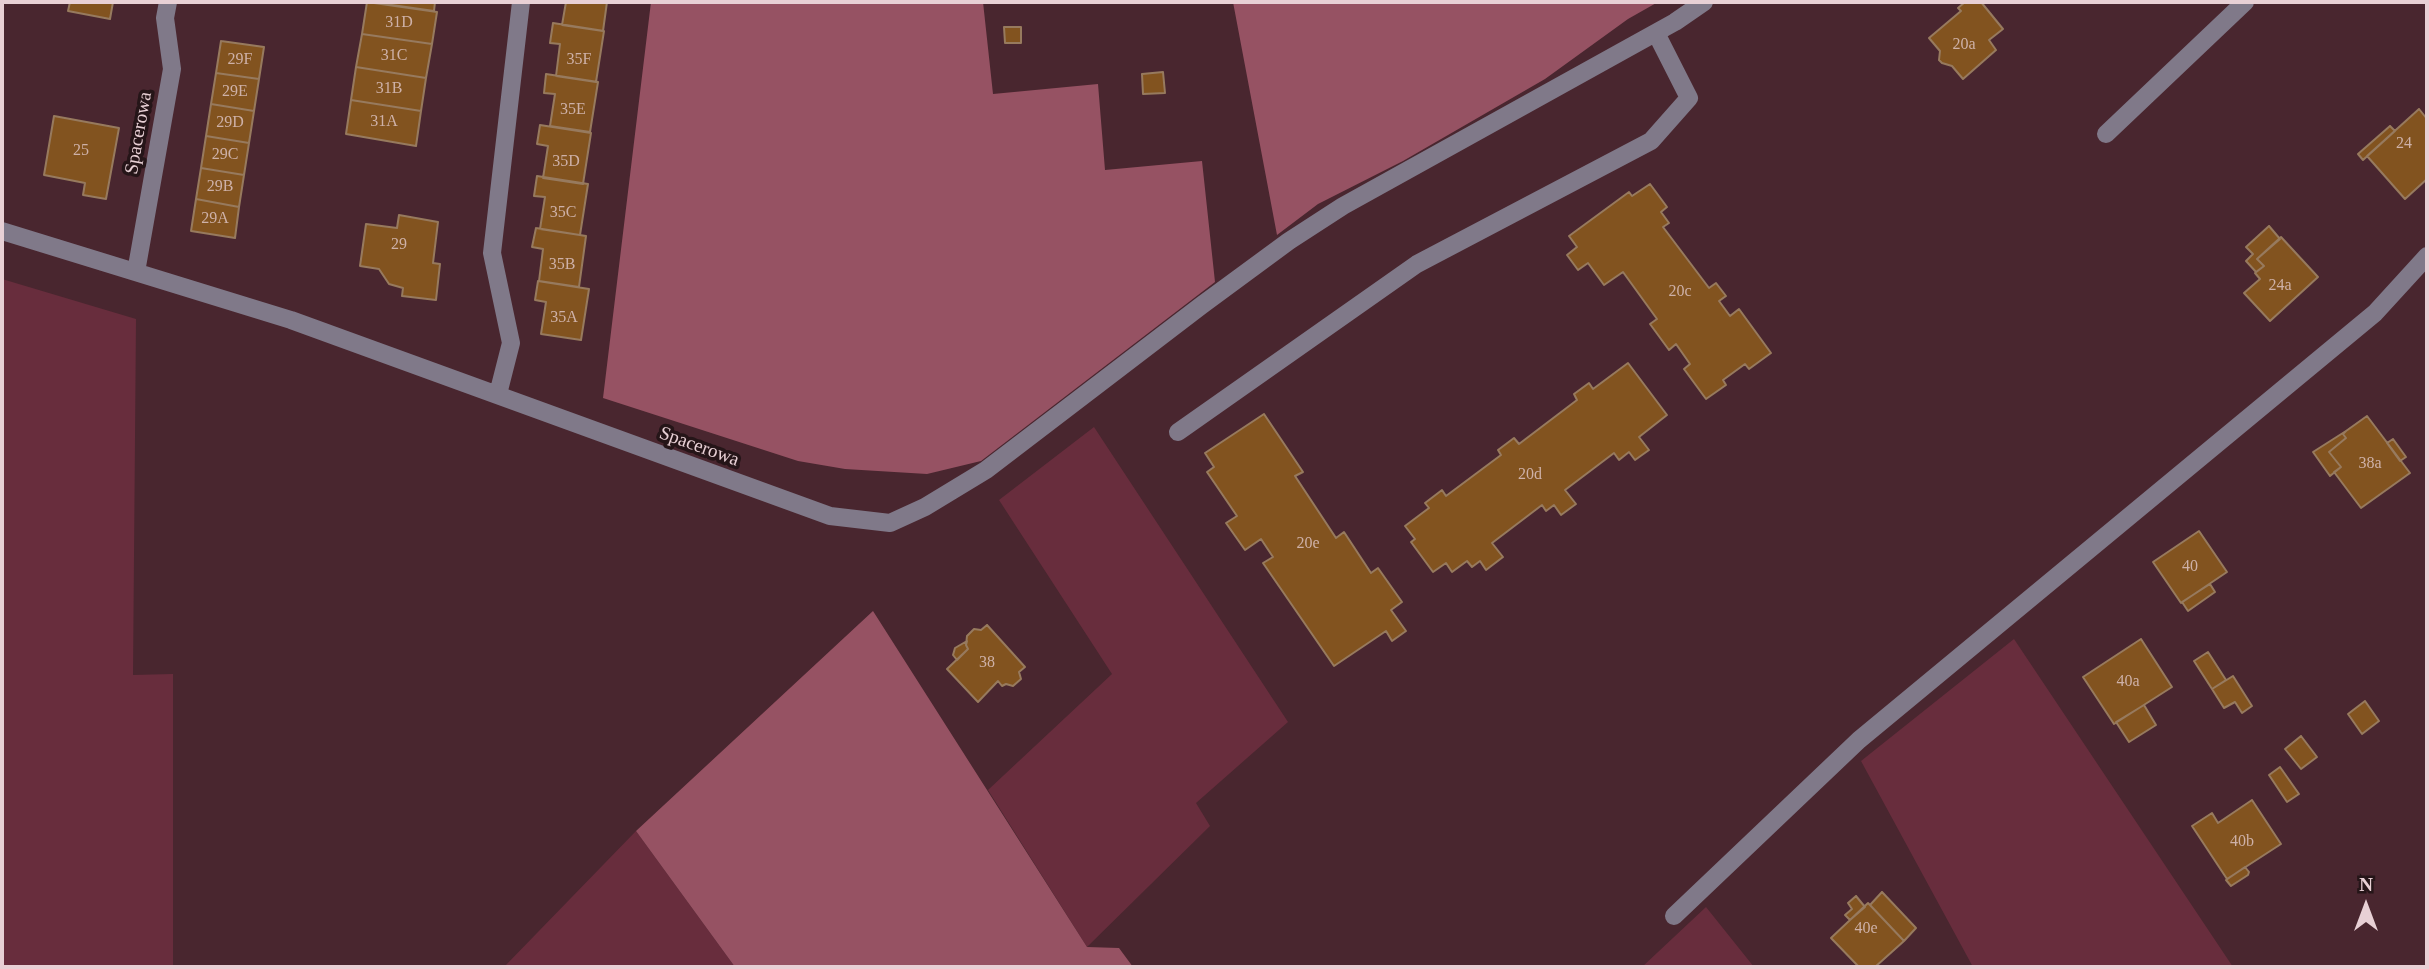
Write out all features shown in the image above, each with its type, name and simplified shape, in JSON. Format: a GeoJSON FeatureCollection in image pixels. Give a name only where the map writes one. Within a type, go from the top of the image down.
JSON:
{"type":"FeatureCollection","features":[{"type":"Feature","properties":{"kind":"street","name":"Spacerowa"},"geometry":{"type":"LineString","coordinates":[[136,272],[172,69],[165,18],[168,2]]}},
{"type":"Feature","properties":{"kind":"street"},"geometry":{"type":"LineString","coordinates":[[498,394],[511,343],[492,254],[522,2]]}},
{"type":"Feature","properties":{"kind":"street"},"geometry":{"type":"LineString","coordinates":[[1178,432],[1418,264],[1651,141],[1689,98],[1656,33],[1704,2]]}},
{"type":"Feature","properties":{"kind":"street"},"geometry":{"type":"LineString","coordinates":[[2106,134],[2245,2]]}},
{"type":"Feature","properties":{"kind":"street","name":"Spacerowa"},"geometry":{"type":"LineString","coordinates":[[2,231],[291,320],[830,516],[890,523],[986,470],[1202,305],[1343,206],[1656,33]]}},
{"type":"Feature","properties":{"kind":"street"},"geometry":{"type":"LineString","coordinates":[[1674,916],[1859,740],[2375,313],[2427,256]]}},
{"type":"Feature","properties":{"kind":"shaded area"},"geometry":{"type":"Polygon","coordinates":[[[651,2],[983,2],[993,94],[1098,84],[1105,170],[1202,161],[1215,282],[981,461],[927,474],[845,469],[798,461],[603,398],[651,2]]]}},
{"type":"Feature","properties":{"kind":"shaded area"},"geometry":{"type":"Polygon","coordinates":[[[1233,2],[1658,2],[1628,19],[1545,79],[1403,161],[1318,204],[1277,235],[1233,2]]]}},
{"type":"Feature","properties":{"kind":"shaded area"},"geometry":{"type":"Polygon","coordinates":[[[2,279],[136,319],[133,675],[173,674],[173,967],[2,967],[2,279]]]}},
{"type":"Feature","properties":{"kind":"shaded area"},"geometry":{"type":"Polygon","coordinates":[[[1094,427],[1288,722],[1196,803],[1210,826],[1087,947],[988,790],[1112,674],[999,500],[1094,427]]]}},
{"type":"Feature","properties":{"kind":"shaded area"},"geometry":{"type":"Polygon","coordinates":[[[873,611],[1087,947],[1119,948],[1133,967],[735,967],[636,831],[873,611]]]}},
{"type":"Feature","properties":{"kind":"shaded area"},"geometry":{"type":"Polygon","coordinates":[[[2014,639],[2233,967],[1973,967],[1861,761],[2014,639]]]}},
{"type":"Feature","properties":{"kind":"shaded area"},"geometry":{"type":"Polygon","coordinates":[[[636,831],[735,967],[504,967],[636,831]]]}},
{"type":"Feature","properties":{"kind":"shaded area"},"geometry":{"type":"Polygon","coordinates":[[[1706,907],[1754,967],[1642,967],[1706,907]]]}},
{"type":"Feature","properties":{"kind":"building"},"geometry":{"type":"Polygon","coordinates":[[[70,2],[113,2],[110,19],[68,11],[70,2]]]}},
{"type":"Feature","properties":{"kind":"building"},"geometry":{"type":"Polygon","coordinates":[[[367,2],[437,12],[432,44],[362,34],[367,2]]]}},
{"type":"Feature","properties":{"kind":"building"},"geometry":{"type":"Polygon","coordinates":[[[371,2],[435,2],[434,11],[371,2]]]}},
{"type":"Feature","properties":{"kind":"building"},"geometry":{"type":"Polygon","coordinates":[[[566,2],[607,2],[603,31],[562,25],[566,2]]]}},
{"type":"Feature","properties":{"kind":"building"},"geometry":{"type":"Polygon","coordinates":[[[1965,2],[1981,2],[2003,29],[1989,40],[1996,50],[1963,79],[1952,66],[1939,60],[1940,51],[1929,38],[1961,11],[1958,8],[1965,2]]]}},
{"type":"Feature","properties":{"kind":"building"},"geometry":{"type":"Polygon","coordinates":[[[553,23],[604,31],[596,82],[556,76],[560,44],[550,43],[553,23]]]}},
{"type":"Feature","properties":{"kind":"building"},"geometry":{"type":"Polygon","coordinates":[[[1004,27],[1021,27],[1021,43],[1005,43],[1004,27]]]}},
{"type":"Feature","properties":{"kind":"building"},"geometry":{"type":"Polygon","coordinates":[[[362,34],[432,44],[426,78],[356,67],[362,34]]]}},
{"type":"Feature","properties":{"kind":"building"},"geometry":{"type":"Polygon","coordinates":[[[221,41],[264,47],[259,79],[216,73],[221,41]]]}},
{"type":"Feature","properties":{"kind":"building"},"geometry":{"type":"Polygon","coordinates":[[[356,67],[426,78],[421,111],[351,100],[356,67]]]}},
{"type":"Feature","properties":{"kind":"building"},"geometry":{"type":"Polygon","coordinates":[[[1163,72],[1165,93],[1143,94],[1142,74],[1163,72]]]}},
{"type":"Feature","properties":{"kind":"building"},"geometry":{"type":"Polygon","coordinates":[[[216,73],[259,79],[254,111],[211,104],[216,73]]]}},
{"type":"Feature","properties":{"kind":"building"},"geometry":{"type":"Polygon","coordinates":[[[546,74],[598,82],[590,132],[550,126],[555,94],[544,93],[546,74]]]}},
{"type":"Feature","properties":{"kind":"building"},"geometry":{"type":"Polygon","coordinates":[[[351,100],[421,111],[416,146],[346,134],[351,100]]]}},
{"type":"Feature","properties":{"kind":"building"},"geometry":{"type":"Polygon","coordinates":[[[211,104],[254,111],[249,143],[206,136],[211,104]]]}},
{"type":"Feature","properties":{"kind":"building"},"geometry":{"type":"Polygon","coordinates":[[[2419,109],[2427,119],[2427,179],[2405,199],[2367,156],[2419,109]]]}},
{"type":"Feature","properties":{"kind":"building"},"geometry":{"type":"Polygon","coordinates":[[[54,116],[119,128],[106,199],[83,195],[85,183],[44,175],[54,116]]]}},
{"type":"Feature","properties":{"kind":"building"},"geometry":{"type":"Polygon","coordinates":[[[540,125],[591,133],[583,184],[543,178],[548,146],[537,144],[540,125]]]}},
{"type":"Feature","properties":{"kind":"building"},"geometry":{"type":"Polygon","coordinates":[[[2390,126],[2395,131],[2363,160],[2358,154],[2390,126]]]}},
{"type":"Feature","properties":{"kind":"building"},"geometry":{"type":"Polygon","coordinates":[[[206,136],[249,143],[244,175],[201,168],[206,136]]]}},
{"type":"Feature","properties":{"kind":"building"},"geometry":{"type":"Polygon","coordinates":[[[201,168],[244,175],[239,207],[196,199],[201,168]]]}},
{"type":"Feature","properties":{"kind":"building"},"geometry":{"type":"Polygon","coordinates":[[[537,176],[588,184],[580,235],[540,229],[545,197],[534,196],[537,176]]]}},
{"type":"Feature","properties":{"kind":"building"},"geometry":{"type":"Polygon","coordinates":[[[1650,184],[1667,207],[1661,212],[1669,223],[1663,227],[1709,288],[1716,283],[1726,296],[1719,301],[1730,316],[1739,309],[1771,353],[1749,369],[1745,364],[1723,380],[1726,385],[1706,399],[1684,369],[1690,364],[1676,344],[1669,350],[1650,324],[1657,319],[1623,272],[1604,285],[1588,263],[1578,270],[1567,255],[1577,247],[1569,236],[1629,192],[1632,196],[1650,184]]]}},
{"type":"Feature","properties":{"kind":"building"},"geometry":{"type":"Polygon","coordinates":[[[196,199],[239,207],[235,238],[191,231],[196,199]]]}},
{"type":"Feature","properties":{"kind":"building"},"geometry":{"type":"Polygon","coordinates":[[[399,215],[438,222],[433,263],[440,264],[436,300],[402,296],[403,288],[389,284],[379,269],[360,266],[366,224],[397,228],[399,215]]]}},
{"type":"Feature","properties":{"kind":"building"},"geometry":{"type":"Polygon","coordinates":[[[2269,226],[2280,239],[2257,259],[2264,266],[2256,272],[2246,261],[2253,254],[2246,247],[2269,226]]]}},
{"type":"Feature","properties":{"kind":"building"},"geometry":{"type":"Polygon","coordinates":[[[536,228],[586,236],[579,287],[539,281],[543,249],[532,247],[536,228]]]}},
{"type":"Feature","properties":{"kind":"building"},"geometry":{"type":"Polygon","coordinates":[[[2281,237],[2318,277],[2270,321],[2244,293],[2260,279],[2255,273],[2264,266],[2257,259],[2281,237]]]}},
{"type":"Feature","properties":{"kind":"building"},"geometry":{"type":"Polygon","coordinates":[[[538,281],[589,289],[581,340],[541,334],[546,302],[535,300],[538,281]]]}},
{"type":"Feature","properties":{"kind":"building"},"geometry":{"type":"Polygon","coordinates":[[[1628,363],[1667,415],[1639,437],[1649,450],[1635,460],[1629,452],[1619,460],[1614,453],[1565,490],[1576,504],[1561,515],[1554,505],[1546,511],[1542,505],[1492,543],[1503,557],[1486,570],[1480,561],[1472,567],[1467,561],[1452,572],[1446,563],[1433,572],[1411,542],[1415,539],[1405,526],[1429,508],[1425,503],[1442,490],[1446,496],[1501,455],[1498,450],[1514,438],[1519,444],[1577,400],[1574,394],[1589,383],[1593,389],[1628,363]]]}},
{"type":"Feature","properties":{"kind":"building"},"geometry":{"type":"Polygon","coordinates":[[[1264,414],[1303,472],[1295,476],[1336,538],[1344,532],[1371,573],[1378,568],[1402,602],[1391,610],[1406,631],[1392,641],[1386,631],[1334,666],[1263,563],[1273,557],[1261,539],[1245,550],[1226,523],[1237,516],[1207,472],[1214,467],[1205,453],[1264,414]]]}},
{"type":"Feature","properties":{"kind":"building"},"geometry":{"type":"Polygon","coordinates":[[[2367,416],[2410,473],[2361,508],[2334,472],[2341,467],[2329,452],[2346,438],[2343,434],[2346,431],[2367,416]]]}},
{"type":"Feature","properties":{"kind":"building"},"geometry":{"type":"Polygon","coordinates":[[[2346,431],[2343,434],[2346,438],[2329,452],[2341,467],[2330,476],[2313,452],[2346,431]]]}},
{"type":"Feature","properties":{"kind":"building"},"geometry":{"type":"Polygon","coordinates":[[[2393,439],[2406,457],[2400,461],[2387,443],[2393,439]]]}},
{"type":"Feature","properties":{"kind":"building"},"geometry":{"type":"Polygon","coordinates":[[[2199,531],[2227,572],[2181,603],[2153,562],[2199,531]]]}},
{"type":"Feature","properties":{"kind":"building"},"geometry":{"type":"Polygon","coordinates":[[[2210,584],[2215,592],[2188,611],[2182,602],[2210,584]]]}},
{"type":"Feature","properties":{"kind":"building"},"geometry":{"type":"Polygon","coordinates":[[[987,625],[1025,667],[1019,672],[1021,679],[1013,686],[1002,686],[998,681],[978,702],[947,669],[968,649],[967,636],[974,629],[981,630],[987,625]]]}},
{"type":"Feature","properties":{"kind":"building"},"geometry":{"type":"Polygon","coordinates":[[[2141,639],[2172,687],[2114,724],[2083,677],[2141,639]]]}},
{"type":"Feature","properties":{"kind":"building"},"geometry":{"type":"Polygon","coordinates":[[[967,641],[968,649],[957,660],[953,655],[955,648],[967,641]]]}},
{"type":"Feature","properties":{"kind":"building"},"geometry":{"type":"Polygon","coordinates":[[[2208,652],[2226,680],[2212,689],[2194,661],[2208,652]]]}},
{"type":"Feature","properties":{"kind":"building"},"geometry":{"type":"Polygon","coordinates":[[[2233,676],[2252,706],[2242,713],[2235,702],[2224,708],[2212,689],[2233,676]]]}},
{"type":"Feature","properties":{"kind":"building"},"geometry":{"type":"Polygon","coordinates":[[[2365,701],[2379,721],[2362,734],[2348,714],[2365,701]]]}},
{"type":"Feature","properties":{"kind":"building"},"geometry":{"type":"Polygon","coordinates":[[[2144,705],[2156,725],[2129,742],[2116,722],[2144,705]]]}},
{"type":"Feature","properties":{"kind":"building"},"geometry":{"type":"Polygon","coordinates":[[[2301,736],[2317,757],[2301,769],[2285,749],[2301,736]]]}},
{"type":"Feature","properties":{"kind":"building"},"geometry":{"type":"Polygon","coordinates":[[[2280,767],[2299,794],[2287,802],[2269,775],[2280,767]]]}},
{"type":"Feature","properties":{"kind":"building"},"geometry":{"type":"Polygon","coordinates":[[[2252,800],[2281,844],[2227,879],[2192,826],[2212,813],[2218,823],[2252,800]]]}},
{"type":"Feature","properties":{"kind":"building"},"geometry":{"type":"Polygon","coordinates":[[[2245,867],[2248,875],[2231,886],[2226,880],[2245,867]]]}},
{"type":"Feature","properties":{"kind":"building"},"geometry":{"type":"Polygon","coordinates":[[[1882,892],[1916,928],[1904,941],[1870,905],[1882,892]]]}},
{"type":"Feature","properties":{"kind":"building"},"geometry":{"type":"Polygon","coordinates":[[[1856,896],[1865,907],[1850,920],[1845,915],[1852,909],[1848,903],[1856,896]]]}},
{"type":"Feature","properties":{"kind":"building"},"geometry":{"type":"Polygon","coordinates":[[[1868,903],[1904,941],[1875,967],[1859,967],[1831,938],[1868,903]]]}}]}
